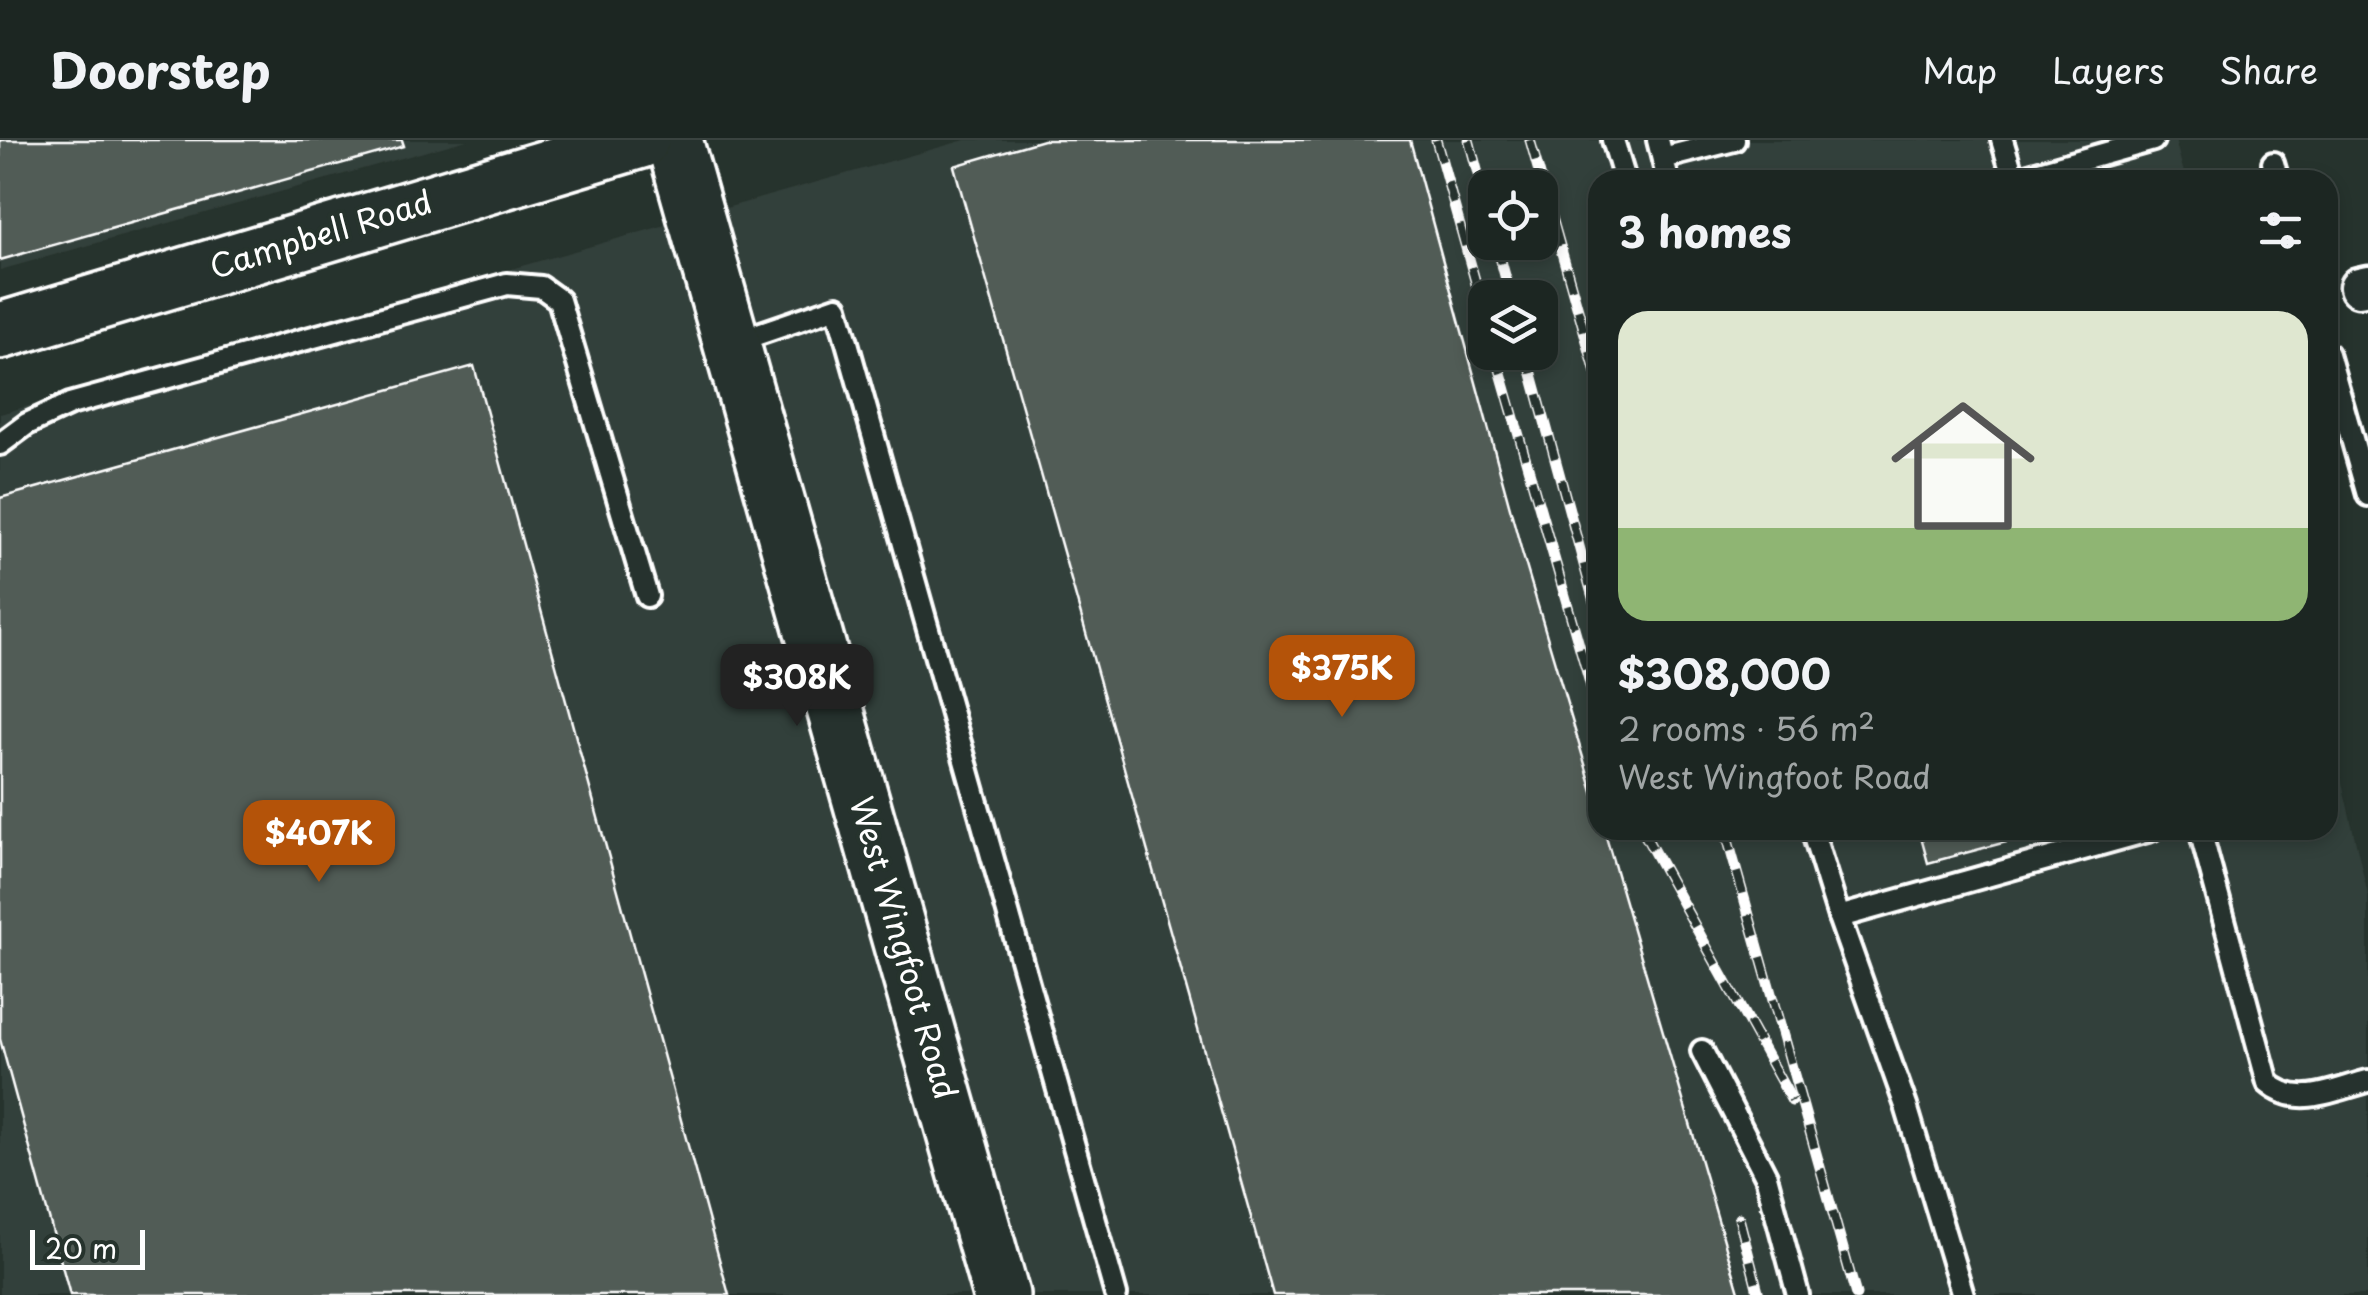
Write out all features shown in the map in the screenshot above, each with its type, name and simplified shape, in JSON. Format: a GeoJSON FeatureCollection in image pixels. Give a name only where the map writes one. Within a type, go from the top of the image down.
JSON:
{"type":"FeatureCollection","features":[{"type":"Feature","properties":{"kind":"street","name":"Campbell Road"},"geometry":{"type":"LineString","coordinates":[[0,331],[642,140]]}},
{"type":"Feature","properties":{"kind":"street","name":"West Wingfoot Road"},"geometry":{"type":"LineString","coordinates":[[674,140],[1001,1295]]}},
{"type":"Feature","properties":{"kind":"lane"},"geometry":{"type":"LineString","coordinates":[[1614,140],[1622,170]]}},
{"type":"Feature","properties":{"kind":"lane"},"geometry":{"type":"LineString","coordinates":[[1661,149],[1734,140]]}},
{"type":"Feature","properties":{"kind":"lane"},"geometry":{"type":"LineString","coordinates":[[2002,140],[2010,170]]}},
{"type":"Feature","properties":{"kind":"lane"},"geometry":{"type":"LineString","coordinates":[[2048,170],[2153,140]]}},
{"type":"Feature","properties":{"kind":"lane"},"geometry":{"type":"LineString","coordinates":[[0,444],[27,424],[70,404],[507,284],[541,287],[559,300],[646,596]]}},
{"type":"Feature","properties":{"kind":"lane"},"geometry":{"type":"LineString","coordinates":[[732,343],[837,307],[1116,1295]]}},
{"type":"Feature","properties":{"kind":"lane"},"geometry":{"type":"LineString","coordinates":[[2338,389],[2368,495]]}},
{"type":"Feature","properties":{"kind":"lane"},"geometry":{"type":"LineString","coordinates":[[1815,840],[1838,917],[1906,1106],[1963,1295]]}},
{"type":"Feature","properties":{"kind":"lane"},"geometry":{"type":"LineString","coordinates":[[1838,917],[2114,840]]}},
{"type":"Feature","properties":{"kind":"lane"},"geometry":{"type":"LineString","coordinates":[[2203,840],[2268,1083],[2283,1096],[2299,1099],[2368,1081]]}},
{"type":"Feature","properties":{"kind":"lane"},"geometry":{"type":"LineString","coordinates":[[1702,1052],[1766,1176],[1798,1295]]}},
{"type":"Feature","properties":{"kind":"shaded area"},"geometry":{"type":"Polygon","coordinates":[[[0,140],[467,140],[0,270],[0,140]]]}},
{"type":"Feature","properties":{"kind":"shaded area"},"geometry":{"type":"Polygon","coordinates":[[[965,140],[2175,140],[2183,170],[1588,170],[1588,840],[2338,840],[2338,765],[2368,895],[2368,1295],[0,1295],[0,414],[965,140]]]}},
{"type":"Feature","properties":{"kind":"building"},"geometry":{"type":"Polygon","coordinates":[[[0,140],[402,140],[404,146],[0,260],[0,140]]]}},
{"type":"Feature","properties":{"kind":"building"},"geometry":{"type":"Polygon","coordinates":[[[1043,140],[1410,140],[1468,353],[1468,370],[1473,370],[1588,774],[1588,840],[1607,840],[1740,1295],[1273,1295],[954,166],[1043,140]]]}},
{"type":"Feature","properties":{"kind":"building"},"geometry":{"type":"Polygon","coordinates":[[[474,366],[729,1295],[70,1295],[0,1039],[0,498],[474,366]]]}},
{"type":"Feature","properties":{"kind":"building"},"geometry":{"type":"Polygon","coordinates":[[[1922,840],[2014,840],[1928,863],[1922,840]]]}},
{"type":"Feature","properties":{"kind":"railway"},"geometry":{"type":"LineString","coordinates":[[1436,140],[1475,280]]}},
{"type":"Feature","properties":{"kind":"railway"},"geometry":{"type":"LineString","coordinates":[[1469,140],[1477,170]]}},
{"type":"Feature","properties":{"kind":"railway"},"geometry":{"type":"LineString","coordinates":[[1530,140],[1588,345]]}},
{"type":"Feature","properties":{"kind":"railway"},"geometry":{"type":"LineString","coordinates":[[1501,260],[1506,280]]}},
{"type":"Feature","properties":{"kind":"railway"},"geometry":{"type":"LineString","coordinates":[[1500,370],[1588,676]]}},
{"type":"Feature","properties":{"kind":"railway"},"geometry":{"type":"LineString","coordinates":[[1531,370],[1588,579]]}},
{"type":"Feature","properties":{"kind":"railway"},"geometry":{"type":"LineString","coordinates":[[1648,840],[1792,1101]]}},
{"type":"Feature","properties":{"kind":"railway"},"geometry":{"type":"LineString","coordinates":[[1728,840],[1856,1295]]}},
{"type":"Feature","properties":{"kind":"railway"},"geometry":{"type":"LineString","coordinates":[[1739,1218],[1759,1295]]}}]}
